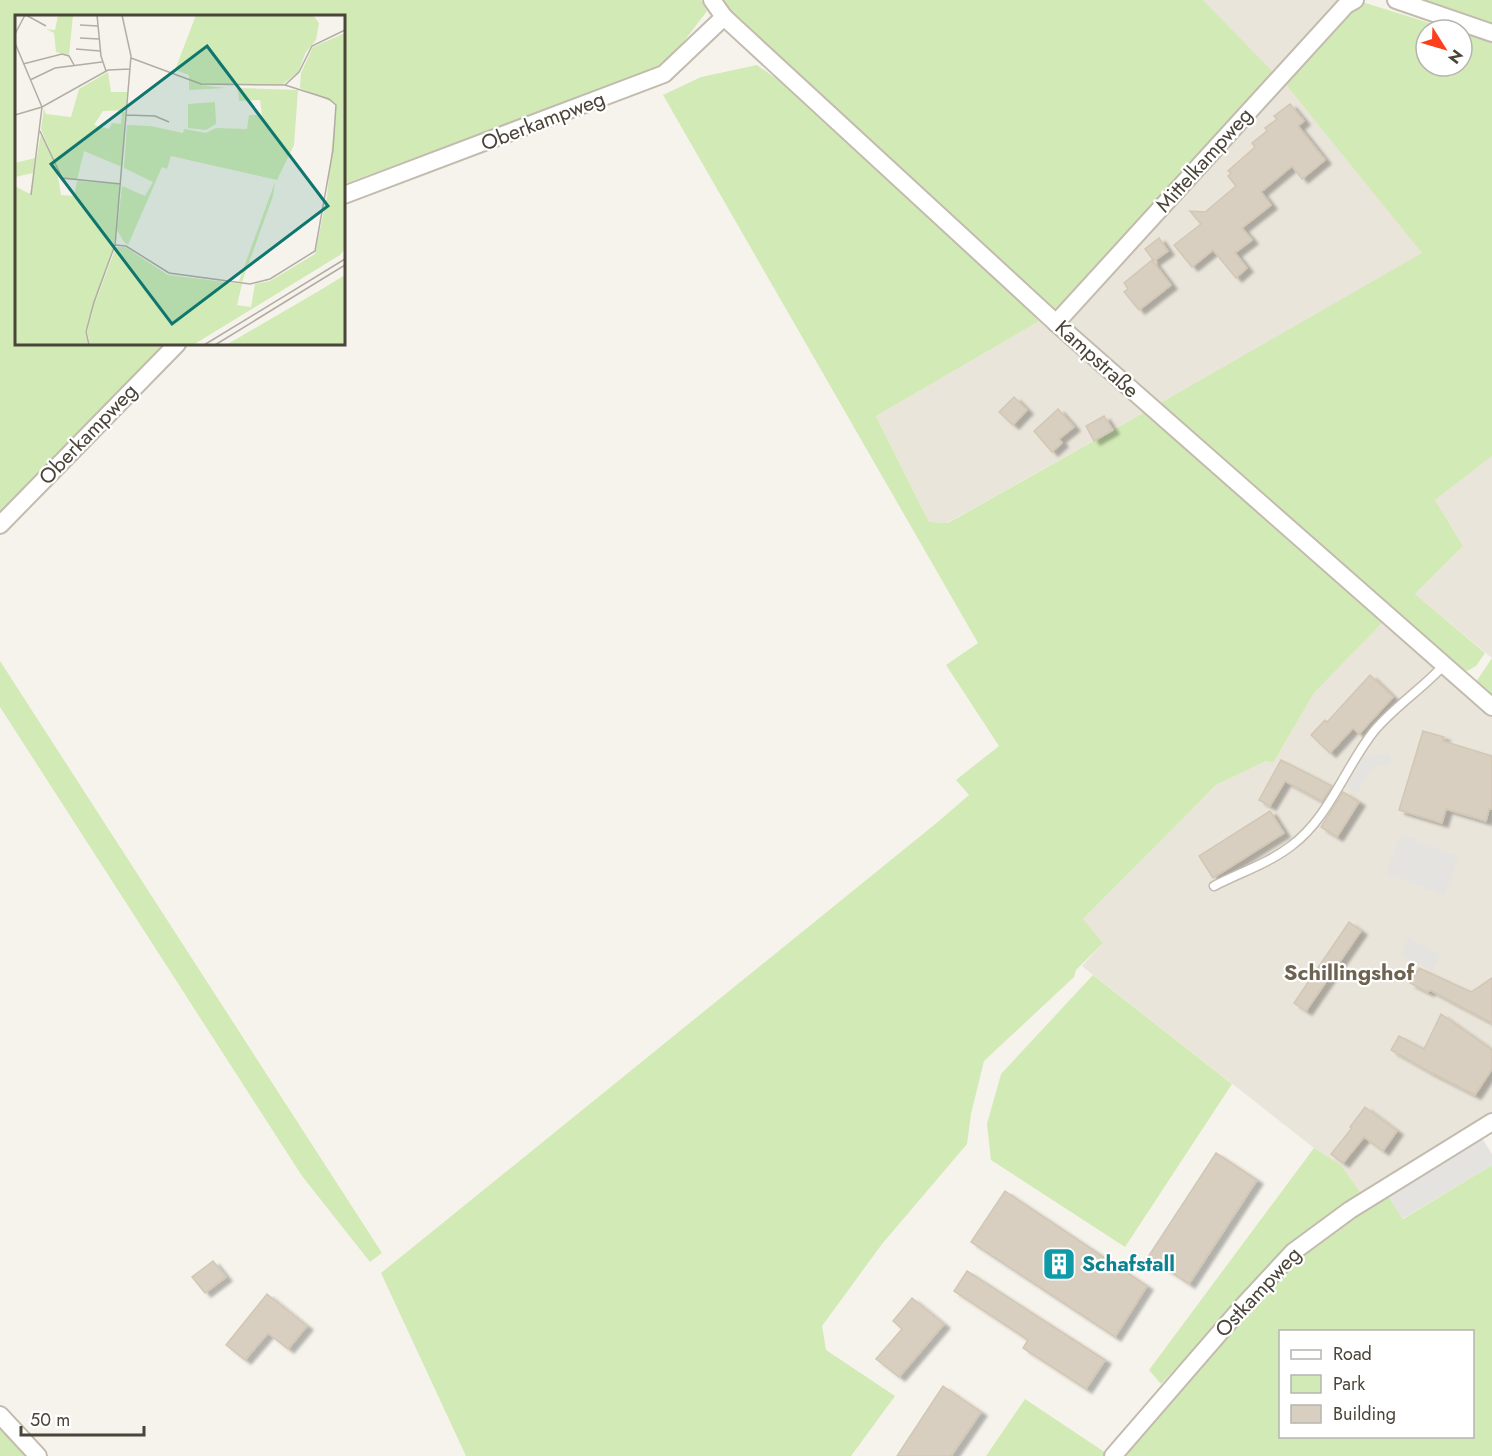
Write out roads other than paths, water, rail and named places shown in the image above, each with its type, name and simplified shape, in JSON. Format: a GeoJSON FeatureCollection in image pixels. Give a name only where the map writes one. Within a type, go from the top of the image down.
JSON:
{"type":"FeatureCollection","features":[{"type":"Feature","properties":{"kind":"street","name":"Kampstraße"},"geometry":{"type":"LineString","coordinates":[[712,0],[724,18],[1056,323],[1492,707]]}},
{"type":"Feature","properties":{"kind":"street","name":"Mittelkampweg"},"geometry":{"type":"LineString","coordinates":[[1056,323],[1346,5],[1355,0]]}},
{"type":"Feature","properties":{"kind":"street"},"geometry":{"type":"LineString","coordinates":[[1396,0],[1492,33]]}},
{"type":"Feature","properties":{"kind":"street","name":"Oberkampweg"},"geometry":{"type":"LineString","coordinates":[[345,195],[664,74],[724,18]]}},
{"type":"Feature","properties":{"kind":"street","name":"Oberkampweg"},"geometry":{"type":"LineString","coordinates":[[0,525],[176,345]]}},
{"type":"Feature","properties":{"kind":"street","name":"Ostkampweg"},"geometry":{"type":"LineString","coordinates":[[1113,1456],[1220,1332],[1293,1252],[1350,1210],[1492,1122]]}},
{"type":"Feature","properties":{"kind":"street"},"geometry":{"type":"LineString","coordinates":[[0,1414],[38,1456]]}},
{"type":"Feature","properties":{"kind":"lane"},"geometry":{"type":"LineString","coordinates":[[1214,886],[1291,846],[1310,829],[1374,731],[1397,706],[1444,665]]}},
{"type":"Feature","properties":{"kind":"place","name":"Schafstall"},"geometry":{"type":"Point","coordinates":[1059,1264]}},
{"type":"Feature","properties":{"kind":"district","name":"Schillingshof"},"geometry":{"type":"Point","coordinates":[1349,972]}}]}
